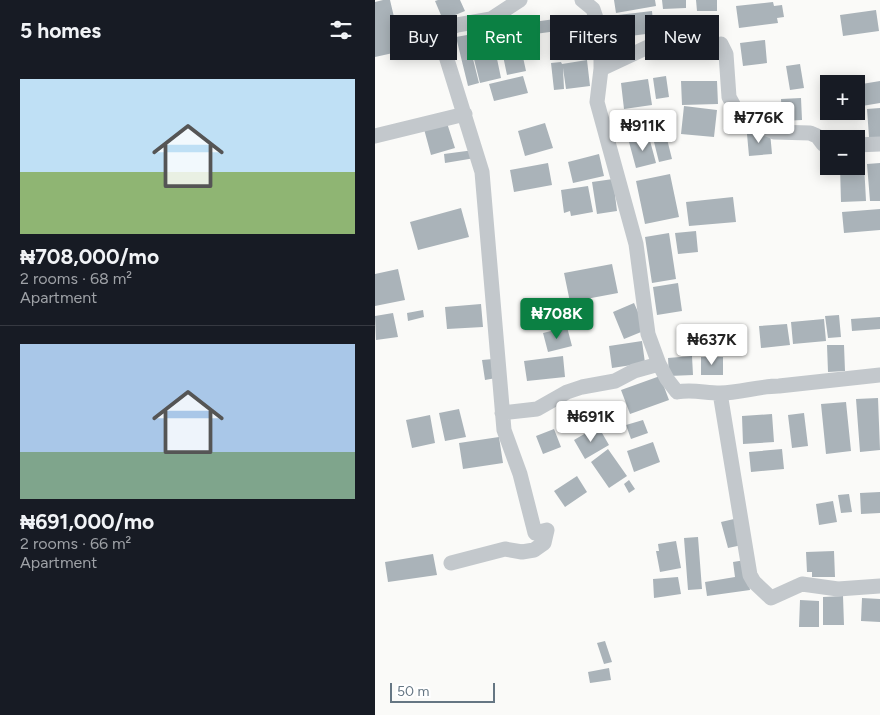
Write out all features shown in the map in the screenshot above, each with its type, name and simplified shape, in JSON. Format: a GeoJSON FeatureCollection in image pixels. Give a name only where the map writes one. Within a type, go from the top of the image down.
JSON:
{"type":"FeatureCollection","features":[{"type":"Feature","properties":{"kind":"street"},"geometry":{"type":"LineString","coordinates":[[451,563],[505,549],[522,552],[534,550],[543,543],[547,530],[535,533],[520,474],[504,430],[482,172],[445,53],[445,30],[457,25],[491,19],[519,0]]}},
{"type":"Feature","properties":{"kind":"street"},"geometry":{"type":"LineString","coordinates":[[582,0],[593,9],[601,33],[601,70],[597,102],[636,244],[648,334],[659,364],[677,392],[690,390],[720,393],[765,386],[880,374]]}},
{"type":"Feature","properties":{"kind":"street"},"geometry":{"type":"LineString","coordinates":[[601,70],[650,46],[687,46],[715,49],[721,44],[726,54],[729,97],[742,118],[774,132],[809,133],[817,136],[820,140]]}},
{"type":"Feature","properties":{"kind":"street"},"geometry":{"type":"LineString","coordinates":[[375,136],[465,114]]}},
{"type":"Feature","properties":{"kind":"street"},"geometry":{"type":"LineString","coordinates":[[865,145],[880,144]]}},
{"type":"Feature","properties":{"kind":"street"},"geometry":{"type":"LineString","coordinates":[[502,413],[537,409],[567,392],[615,380],[634,371],[659,364]]}},
{"type":"Feature","properties":{"kind":"street"},"geometry":{"type":"LineString","coordinates":[[720,393],[751,575],[754,582],[771,598],[802,584],[838,589],[880,586]]}},
{"type":"Feature","properties":{"kind":"building"},"geometry":{"type":"Polygon","coordinates":[[[390,0],[394,15],[390,15],[390,54],[375,57],[375,2],[390,0]]]}},
{"type":"Feature","properties":{"kind":"building"},"geometry":{"type":"Polygon","coordinates":[[[460,0],[465,11],[455,15],[441,15],[435,1],[460,0]]]}},
{"type":"Feature","properties":{"kind":"building"},"geometry":{"type":"Polygon","coordinates":[[[614,0],[655,0],[656,6],[616,13],[614,0]]]}},
{"type":"Feature","properties":{"kind":"building"},"geometry":{"type":"Polygon","coordinates":[[[662,0],[686,0],[686,8],[663,9],[662,0]]]}},
{"type":"Feature","properties":{"kind":"building"},"geometry":{"type":"Polygon","coordinates":[[[696,0],[717,0],[717,11],[697,11],[696,0]]]}},
{"type":"Feature","properties":{"kind":"building"},"geometry":{"type":"Polygon","coordinates":[[[773,2],[774,6],[782,5],[784,17],[777,18],[778,23],[739,28],[736,6],[773,2]]]}},
{"type":"Feature","properties":{"kind":"building"},"geometry":{"type":"Polygon","coordinates":[[[876,10],[879,31],[843,36],[840,15],[876,10]]]}},
{"type":"Feature","properties":{"kind":"building"},"geometry":{"type":"Polygon","coordinates":[[[652,11],[652,15],[645,15],[645,34],[635,35],[635,15],[618,15],[652,11]]]}},
{"type":"Feature","properties":{"kind":"building"},"geometry":{"type":"Polygon","coordinates":[[[550,20],[550,32],[540,33],[540,21],[550,20]]]}},
{"type":"Feature","properties":{"kind":"building"},"geometry":{"type":"Polygon","coordinates":[[[467,35],[467,60],[473,60],[479,83],[468,86],[457,37],[467,35]]]}},
{"type":"Feature","properties":{"kind":"building"},"geometry":{"type":"Polygon","coordinates":[[[765,40],[767,63],[743,66],[740,43],[765,40]]]}},
{"type":"Feature","properties":{"kind":"building"},"geometry":{"type":"Polygon","coordinates":[[[474,60],[497,60],[501,78],[480,83],[474,60]]]}},
{"type":"Feature","properties":{"kind":"building"},"geometry":{"type":"Polygon","coordinates":[[[504,60],[524,60],[526,71],[507,75],[504,60]]]}},
{"type":"Feature","properties":{"kind":"building"},"geometry":{"type":"Polygon","coordinates":[[[587,60],[590,86],[566,89],[563,68],[564,89],[554,90],[551,63],[561,62],[562,64],[587,60]]]}},
{"type":"Feature","properties":{"kind":"building"},"geometry":{"type":"Polygon","coordinates":[[[800,64],[804,88],[790,90],[786,66],[800,64]]]}},
{"type":"Feature","properties":{"kind":"building"},"geometry":{"type":"Polygon","coordinates":[[[523,76],[528,93],[494,101],[489,84],[523,76]]]}},
{"type":"Feature","properties":{"kind":"building"},"geometry":{"type":"Polygon","coordinates":[[[666,76],[669,97],[656,99],[653,78],[666,76]]]}},
{"type":"Feature","properties":{"kind":"building"},"geometry":{"type":"Polygon","coordinates":[[[648,79],[652,105],[624,109],[621,83],[648,79]]]}},
{"type":"Feature","properties":{"kind":"building"},"geometry":{"type":"Polygon","coordinates":[[[681,81],[717,81],[718,104],[682,105],[681,81]]]}},
{"type":"Feature","properties":{"kind":"building"},"geometry":{"type":"Polygon","coordinates":[[[880,81],[880,103],[865,106],[865,84],[880,81]]]}},
{"type":"Feature","properties":{"kind":"building"},"geometry":{"type":"Polygon","coordinates":[[[801,98],[802,120],[782,121],[781,99],[801,98]]]}},
{"type":"Feature","properties":{"kind":"building"},"geometry":{"type":"Polygon","coordinates":[[[684,106],[717,110],[714,137],[681,134],[684,106]]]}},
{"type":"Feature","properties":{"kind":"building"},"geometry":{"type":"Polygon","coordinates":[[[880,108],[880,137],[869,137],[867,109],[880,108]]]}},
{"type":"Feature","properties":{"kind":"building"},"geometry":{"type":"Polygon","coordinates":[[[447,123],[455,148],[431,155],[424,129],[447,123]]]}},
{"type":"Feature","properties":{"kind":"building"},"geometry":{"type":"Polygon","coordinates":[[[545,123],[553,148],[525,156],[518,131],[545,123]]]}},
{"type":"Feature","properties":{"kind":"building"},"geometry":{"type":"Polygon","coordinates":[[[770,132],[772,154],[749,156],[747,134],[770,132]]]}},
{"type":"Feature","properties":{"kind":"building"},"geometry":{"type":"Polygon","coordinates":[[[666,135],[672,159],[659,162],[653,138],[666,135]]]}},
{"type":"Feature","properties":{"kind":"building"},"geometry":{"type":"Polygon","coordinates":[[[649,137],[656,163],[636,168],[629,142],[649,137]]]}},
{"type":"Feature","properties":{"kind":"building"},"geometry":{"type":"Polygon","coordinates":[[[474,150],[475,158],[445,163],[444,154],[474,150]]]}},
{"type":"Feature","properties":{"kind":"building"},"geometry":{"type":"Polygon","coordinates":[[[599,154],[604,176],[573,183],[568,162],[599,154]]]}},
{"type":"Feature","properties":{"kind":"building"},"geometry":{"type":"Polygon","coordinates":[[[548,163],[552,185],[514,192],[510,170],[548,163]]]}},
{"type":"Feature","properties":{"kind":"building"},"geometry":{"type":"Polygon","coordinates":[[[880,163],[880,201],[870,201],[867,164],[880,163]]]}},
{"type":"Feature","properties":{"kind":"building"},"geometry":{"type":"Polygon","coordinates":[[[670,174],[679,217],[645,224],[636,181],[670,174]]]}},
{"type":"Feature","properties":{"kind":"building"},"geometry":{"type":"Polygon","coordinates":[[[840,175],[865,175],[866,201],[841,202],[840,175]]]}},
{"type":"Feature","properties":{"kind":"building"},"geometry":{"type":"Polygon","coordinates":[[[613,179],[617,211],[597,214],[592,182],[613,179]]]}},
{"type":"Feature","properties":{"kind":"building"},"geometry":{"type":"Polygon","coordinates":[[[588,186],[593,212],[571,216],[570,211],[564,213],[561,190],[588,186]]]}},
{"type":"Feature","properties":{"kind":"building"},"geometry":{"type":"Polygon","coordinates":[[[733,197],[736,222],[689,226],[686,202],[733,197]]]}},
{"type":"Feature","properties":{"kind":"building"},"geometry":{"type":"Polygon","coordinates":[[[461,208],[469,237],[418,250],[410,222],[461,208]]]}},
{"type":"Feature","properties":{"kind":"building"},"geometry":{"type":"Polygon","coordinates":[[[880,209],[880,230],[844,233],[842,212],[880,209]]]}},
{"type":"Feature","properties":{"kind":"building"},"geometry":{"type":"Polygon","coordinates":[[[696,231],[698,252],[678,254],[675,233],[696,231]]]}},
{"type":"Feature","properties":{"kind":"building"},"geometry":{"type":"Polygon","coordinates":[[[669,233],[676,279],[652,283],[645,237],[669,233]]]}},
{"type":"Feature","properties":{"kind":"building"},"geometry":{"type":"Polygon","coordinates":[[[612,264],[618,293],[570,302],[564,273],[612,264]]]}},
{"type":"Feature","properties":{"kind":"building"},"geometry":{"type":"Polygon","coordinates":[[[398,269],[405,300],[375,306],[375,274],[398,269]]]}},
{"type":"Feature","properties":{"kind":"building"},"geometry":{"type":"Polygon","coordinates":[[[678,283],[682,311],[657,315],[653,287],[678,283]]]}},
{"type":"Feature","properties":{"kind":"building"},"geometry":{"type":"Polygon","coordinates":[[[634,303],[646,330],[624,339],[613,312],[634,303]]]}},
{"type":"Feature","properties":{"kind":"building"},"geometry":{"type":"Polygon","coordinates":[[[481,304],[483,327],[447,329],[445,307],[481,304]]]}},
{"type":"Feature","properties":{"kind":"building"},"geometry":{"type":"Polygon","coordinates":[[[423,310],[424,317],[408,321],[407,313],[423,310]]]}},
{"type":"Feature","properties":{"kind":"building"},"geometry":{"type":"Polygon","coordinates":[[[393,313],[398,337],[376,340],[375,316],[393,313]]]}},
{"type":"Feature","properties":{"kind":"building"},"geometry":{"type":"Polygon","coordinates":[[[839,315],[841,337],[828,338],[825,316],[839,315]]]}},
{"type":"Feature","properties":{"kind":"building"},"geometry":{"type":"Polygon","coordinates":[[[880,317],[880,329],[852,331],[851,319],[880,317]]]}},
{"type":"Feature","properties":{"kind":"building"},"geometry":{"type":"Polygon","coordinates":[[[824,319],[826,341],[793,344],[791,322],[824,319]]]}},
{"type":"Feature","properties":{"kind":"building"},"geometry":{"type":"Polygon","coordinates":[[[787,324],[790,345],[761,348],[759,326],[787,324]]]}},
{"type":"Feature","properties":{"kind":"building"},"geometry":{"type":"Polygon","coordinates":[[[567,327],[572,346],[548,352],[543,333],[567,327]]]}},
{"type":"Feature","properties":{"kind":"building"},"geometry":{"type":"Polygon","coordinates":[[[642,341],[645,363],[612,368],[609,346],[642,341]]]}},
{"type":"Feature","properties":{"kind":"building"},"geometry":{"type":"Polygon","coordinates":[[[827,345],[844,345],[845,371],[828,372],[827,345]]]}},
{"type":"Feature","properties":{"kind":"building"},"geometry":{"type":"Polygon","coordinates":[[[563,356],[565,377],[527,381],[524,361],[563,356]]]}},
{"type":"Feature","properties":{"kind":"building"},"geometry":{"type":"Polygon","coordinates":[[[692,356],[693,375],[669,376],[668,358],[692,356]]]}},
{"type":"Feature","properties":{"kind":"building"},"geometry":{"type":"Polygon","coordinates":[[[701,357],[723,357],[723,375],[701,375],[701,357]]]}},
{"type":"Feature","properties":{"kind":"building"},"geometry":{"type":"Polygon","coordinates":[[[493,359],[496,378],[485,380],[482,360],[493,359]]]}},
{"type":"Feature","properties":{"kind":"building"},"geometry":{"type":"Polygon","coordinates":[[[660,376],[669,400],[630,414],[621,390],[660,376]]]}},
{"type":"Feature","properties":{"kind":"building"},"geometry":{"type":"Polygon","coordinates":[[[878,398],[880,450],[860,452],[856,399],[878,398]]]}},
{"type":"Feature","properties":{"kind":"building"},"geometry":{"type":"Polygon","coordinates":[[[846,402],[851,451],[826,454],[821,404],[846,402]]]}},
{"type":"Feature","properties":{"kind":"building"},"geometry":{"type":"Polygon","coordinates":[[[459,409],[466,437],[445,441],[439,413],[459,409]]]}},
{"type":"Feature","properties":{"kind":"building"},"geometry":{"type":"Polygon","coordinates":[[[804,413],[808,446],[792,448],[788,415],[804,413]]]}},
{"type":"Feature","properties":{"kind":"building"},"geometry":{"type":"Polygon","coordinates":[[[772,414],[774,442],[743,444],[742,416],[772,414]]]}},
{"type":"Feature","properties":{"kind":"building"},"geometry":{"type":"Polygon","coordinates":[[[430,415],[435,443],[412,448],[406,420],[430,415]]]}},
{"type":"Feature","properties":{"kind":"building"},"geometry":{"type":"Polygon","coordinates":[[[643,420],[648,433],[631,439],[626,425],[643,420]]]}},
{"type":"Feature","properties":{"kind":"building"},"geometry":{"type":"Polygon","coordinates":[[[598,426],[609,445],[585,459],[574,440],[598,426]]]}},
{"type":"Feature","properties":{"kind":"building"},"geometry":{"type":"Polygon","coordinates":[[[554,429],[561,447],[543,454],[536,436],[554,429]]]}},
{"type":"Feature","properties":{"kind":"building"},"geometry":{"type":"Polygon","coordinates":[[[499,437],[503,463],[463,469],[459,443],[499,437]]]}},
{"type":"Feature","properties":{"kind":"building"},"geometry":{"type":"Polygon","coordinates":[[[653,442],[660,462],[634,472],[627,451],[653,442]]]}},
{"type":"Feature","properties":{"kind":"building"},"geometry":{"type":"Polygon","coordinates":[[[608,449],[627,476],[609,488],[591,462],[608,449]]]}},
{"type":"Feature","properties":{"kind":"building"},"geometry":{"type":"Polygon","coordinates":[[[782,449],[784,469],[751,472],[749,452],[782,449]]]}},
{"type":"Feature","properties":{"kind":"building"},"geometry":{"type":"Polygon","coordinates":[[[577,476],[587,492],[565,507],[554,491],[577,476]]]}},
{"type":"Feature","properties":{"kind":"building"},"geometry":{"type":"Polygon","coordinates":[[[629,480],[635,489],[629,493],[624,484],[629,480]]]}},
{"type":"Feature","properties":{"kind":"building"},"geometry":{"type":"Polygon","coordinates":[[[880,492],[880,513],[861,514],[860,493],[880,492]]]}},
{"type":"Feature","properties":{"kind":"building"},"geometry":{"type":"Polygon","coordinates":[[[849,494],[852,512],[841,513],[838,495],[849,494]]]}},
{"type":"Feature","properties":{"kind":"building"},"geometry":{"type":"Polygon","coordinates":[[[833,501],[837,522],[819,525],[816,504],[833,501]]]}},
{"type":"Feature","properties":{"kind":"building"},"geometry":{"type":"Polygon","coordinates":[[[734,519],[742,545],[728,548],[721,522],[734,519]]]}},
{"type":"Feature","properties":{"kind":"building"},"geometry":{"type":"Polygon","coordinates":[[[698,537],[702,589],[688,590],[684,538],[698,537]]]}},
{"type":"Feature","properties":{"kind":"building"},"geometry":{"type":"Polygon","coordinates":[[[676,541],[681,568],[660,572],[656,551],[659,551],[658,544],[676,541]]]}},
{"type":"Feature","properties":{"kind":"building"},"geometry":{"type":"Polygon","coordinates":[[[834,551],[835,577],[812,577],[812,572],[807,572],[806,552],[834,551]]]}},
{"type":"Feature","properties":{"kind":"building"},"geometry":{"type":"Polygon","coordinates":[[[433,554],[437,575],[388,582],[385,562],[433,554]]]}},
{"type":"Feature","properties":{"kind":"building"},"geometry":{"type":"Polygon","coordinates":[[[745,560],[750,590],[707,596],[705,582],[735,577],[733,562],[745,560]]]}},
{"type":"Feature","properties":{"kind":"building"},"geometry":{"type":"Polygon","coordinates":[[[678,577],[681,594],[654,598],[653,579],[678,577]]]}},
{"type":"Feature","properties":{"kind":"building"},"geometry":{"type":"Polygon","coordinates":[[[843,596],[844,625],[823,625],[823,597],[843,596]]]}},
{"type":"Feature","properties":{"kind":"building"},"geometry":{"type":"Polygon","coordinates":[[[862,598],[880,599],[880,622],[861,621],[862,598]]]}},
{"type":"Feature","properties":{"kind":"building"},"geometry":{"type":"Polygon","coordinates":[[[800,600],[819,601],[819,627],[799,627],[800,600]]]}},
{"type":"Feature","properties":{"kind":"building"},"geometry":{"type":"Polygon","coordinates":[[[605,641],[612,662],[604,664],[597,643],[605,641]]]}},
{"type":"Feature","properties":{"kind":"building"},"geometry":{"type":"Polygon","coordinates":[[[609,668],[611,680],[590,683],[588,672],[609,668]]]}}]}
